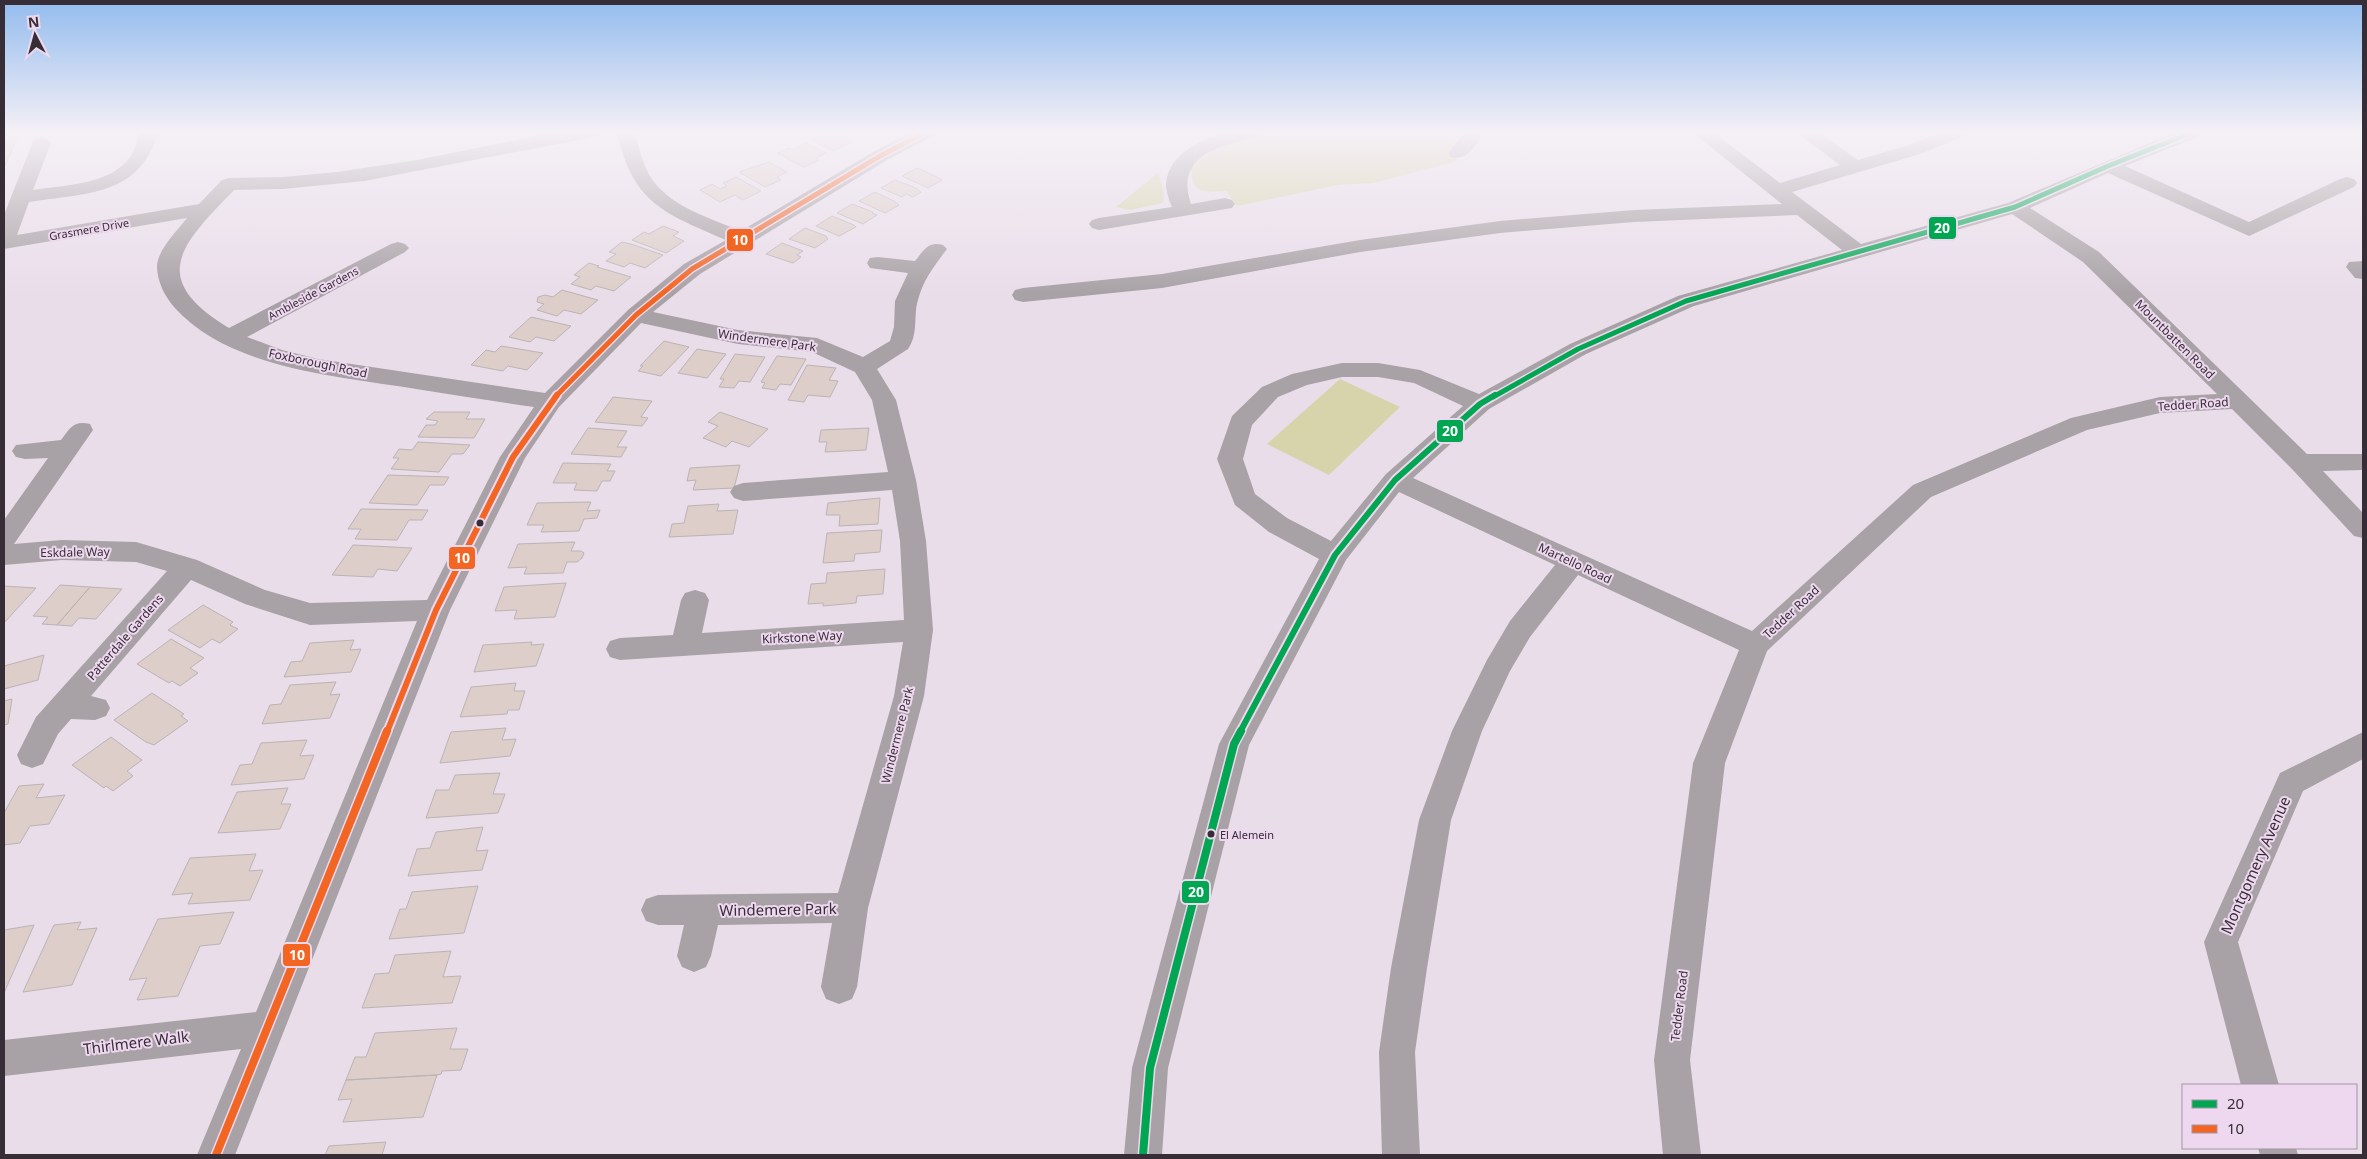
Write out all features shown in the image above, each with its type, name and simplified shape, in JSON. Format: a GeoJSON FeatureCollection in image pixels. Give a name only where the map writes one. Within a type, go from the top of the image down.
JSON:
{"type":"FeatureCollection","features":[{"type":"Feature","properties":{"kind":"street"},"geometry":{"type":"LineString","coordinates":[[4,242],[15,192],[82,186]]}},
{"type":"Feature","properties":{"kind":"street","name":"Foxborough Road"},"geometry":{"type":"LineString","coordinates":[[227,186],[205,209],[180,242],[168,264],[173,290],[194,316],[229,337],[273,355],[343,370],[550,402]]}},
{"type":"Feature","properties":{"kind":"street"},"geometry":{"type":"LineString","coordinates":[[648,186],[657,196],[681,212],[742,238]]}},
{"type":"Feature","properties":{"kind":"street"},"geometry":{"type":"LineString","coordinates":[[216,1155],[436,610],[513,457],[550,402],[636,315],[692,269],[829,186]]}},
{"type":"Feature","properties":{"kind":"street"},"geometry":{"type":"LineString","coordinates":[[1176,186],[1183,211]]}},
{"type":"Feature","properties":{"kind":"street"},"geometry":{"type":"LineString","coordinates":[[1772,186],[1858,252]]}},
{"type":"Feature","properties":{"kind":"street"},"geometry":{"type":"LineString","coordinates":[[1777,190],[1790,186]]}},
{"type":"Feature","properties":{"kind":"street"},"geometry":{"type":"LineString","coordinates":[[1143,1155],[1150,1068],[1234,744],[1335,555],[1395,480],[1480,404],[1578,349],[1686,301],[2015,207],[2062,186]]}},
{"type":"Feature","properties":{"kind":"street"},"geometry":{"type":"LineString","coordinates":[[2152,186],[2249,230],[2343,186]]}},
{"type":"Feature","properties":{"kind":"street"},"geometry":{"type":"LineString","coordinates":[[1099,224],[1225,204]]}},
{"type":"Feature","properties":{"kind":"street","name":"Mountbatten Road"},"geometry":{"type":"LineString","coordinates":[[2015,207],[2091,257],[2238,401],[2363,529]]}},
{"type":"Feature","properties":{"kind":"street","name":"Grasmere Drive"},"geometry":{"type":"LineString","coordinates":[[4,242],[205,209]]}},
{"type":"Feature","properties":{"kind":"street"},"geometry":{"type":"LineString","coordinates":[[1023,295],[1162,281],[1360,246],[1500,227],[1634,216],[1802,209]]}},
{"type":"Feature","properties":{"kind":"street","name":"Ambleside Gardens"},"geometry":{"type":"LineString","coordinates":[[229,337],[398,248]]}},
{"type":"Feature","properties":{"kind":"street"},"geometry":{"type":"LineString","coordinates":[[864,367],[900,344],[906,327],[906,301],[921,268],[936,249]]}},
{"type":"Feature","properties":{"kind":"street"},"geometry":{"type":"LineString","coordinates":[[878,263],[921,268]]}},
{"type":"Feature","properties":{"kind":"street"},"geometry":{"type":"LineString","coordinates":[[2363,267],[2357,267],[2363,273]]}},
{"type":"Feature","properties":{"kind":"street","name":"Windermere Park"},"geometry":{"type":"LineString","coordinates":[[636,315],[738,337],[817,345],[864,367],[884,400],[903,480],[913,541],[919,630],[908,696],[852,908],[839,987]]}},
{"type":"Feature","properties":{"kind":"street"},"geometry":{"type":"LineString","coordinates":[[1335,555],[1278,525],[1244,499],[1230,460],[1241,422],[1270,392],[1300,379],[1342,370],[1378,370],[1420,377],[1480,404]]}},
{"type":"Feature","properties":{"kind":"street","name":"Tedder Road"},"geometry":{"type":"LineString","coordinates":[[1682,1155],[1672,1060],[1708,763],[1756,645],[1922,491],[2080,424],[2160,405],[2238,401]]}},
{"type":"Feature","properties":{"kind":"street"},"geometry":{"type":"LineString","coordinates":[[4,539],[75,439],[26,450]]}},
{"type":"Feature","properties":{"kind":"street"},"geometry":{"type":"LineString","coordinates":[[2301,464],[2363,462]]}},
{"type":"Feature","properties":{"kind":"street"},"geometry":{"type":"LineString","coordinates":[[743,492],[903,480]]}},
{"type":"Feature","properties":{"kind":"street","name":"Martello Road"},"geometry":{"type":"LineString","coordinates":[[1395,480],[1756,645]]}},
{"type":"Feature","properties":{"kind":"street","name":"Eskdale Way"},"geometry":{"type":"LineString","coordinates":[[4,555],[62,550],[136,552],[187,567],[255,597],[310,614],[436,610]]}},
{"type":"Feature","properties":{"kind":"street"},"geometry":{"type":"LineString","coordinates":[[1400,1155],[1397,1052],[1409,968],[1435,820],[1467,731],[1497,668],[1520,629],[1573,562]]}},
{"type":"Feature","properties":{"kind":"street","name":"Patterdale Gardens"},"geometry":{"type":"LineString","coordinates":[[32,755],[47,726],[187,567]]}},
{"type":"Feature","properties":{"kind":"street"},"geometry":{"type":"LineString","coordinates":[[685,644],[695,600]]}},
{"type":"Feature","properties":{"kind":"street","name":"Kirkstone Way"},"geometry":{"type":"LineString","coordinates":[[620,648],[919,630]]}},
{"type":"Feature","properties":{"kind":"street"},"geometry":{"type":"LineString","coordinates":[[63,707],[95,708]]}},
{"type":"Feature","properties":{"kind":"street","name":"Montgomery Avenue"},"geometry":{"type":"LineString","coordinates":[[2260,1084],[2221,942],[2291,782],[2363,745]]}},
{"type":"Feature","properties":{"kind":"street","name":"Windemere Park"},"geometry":{"type":"LineString","coordinates":[[658,910],[852,908]]}},
{"type":"Feature","properties":{"kind":"street","name":"Windemere Park"},"geometry":{"type":"LineString","coordinates":[[694,956],[704,910]]}},
{"type":"Feature","properties":{"kind":"street","name":"Thirlmere Walk"},"geometry":{"type":"LineString","coordinates":[[4,1058],[268,1028]]}},
{"type":"Feature","properties":{"kind":"shaded area"},"geometry":{"type":"Polygon","coordinates":[[[1142,186],[1162,186],[1163,203],[1130,210],[1116,207],[1142,186]]]}},
{"type":"Feature","properties":{"kind":"shaded area"},"geometry":{"type":"Polygon","coordinates":[[[1196,186],[1333,186],[1237,206],[1226,191],[1212,192],[1196,186]]]}},
{"type":"Feature","properties":{"kind":"shaded area"},"geometry":{"type":"Polygon","coordinates":[[[1340,379],[1400,407],[1329,475],[1267,444],[1340,379]]]}},
{"type":"Feature","properties":{"kind":"building"},"geometry":{"type":"Polygon","coordinates":[[[708,186],[715,186],[720,189],[727,186],[752,186],[761,191],[743,200],[735,195],[720,202],[700,190],[708,186]]]}},
{"type":"Feature","properties":{"kind":"building"},"geometry":{"type":"Polygon","coordinates":[[[884,186],[911,186],[921,192],[913,197],[906,194],[902,197],[881,188],[884,186]]]}},
{"type":"Feature","properties":{"kind":"building"},"geometry":{"type":"Polygon","coordinates":[[[875,192],[899,205],[885,213],[859,201],[875,192]]]}},
{"type":"Feature","properties":{"kind":"building"},"geometry":{"type":"Polygon","coordinates":[[[852,204],[877,215],[863,224],[837,213],[852,204]]]}},
{"type":"Feature","properties":{"kind":"building"},"geometry":{"type":"Polygon","coordinates":[[[832,216],[856,227],[839,236],[816,226],[832,216]]]}},
{"type":"Feature","properties":{"kind":"building"},"geometry":{"type":"Polygon","coordinates":[[[663,226],[679,232],[673,236],[684,241],[666,253],[632,240],[644,232],[649,234],[663,226]]]}},
{"type":"Feature","properties":{"kind":"building"},"geometry":{"type":"Polygon","coordinates":[[[805,228],[826,236],[828,239],[815,248],[789,239],[805,228]]]}},
{"type":"Feature","properties":{"kind":"building"},"geometry":{"type":"Polygon","coordinates":[[[622,242],[663,255],[645,268],[630,263],[624,267],[606,261],[616,254],[609,252],[622,242]]]}},
{"type":"Feature","properties":{"kind":"building"},"geometry":{"type":"Polygon","coordinates":[[[782,243],[803,251],[797,255],[801,257],[793,263],[766,254],[782,243]]]}},
{"type":"Feature","properties":{"kind":"building"},"geometry":{"type":"Polygon","coordinates":[[[589,263],[631,277],[614,291],[596,286],[591,290],[571,284],[580,277],[574,275],[589,263]]]}},
{"type":"Feature","properties":{"kind":"building"},"geometry":{"type":"Polygon","coordinates":[[[562,290],[598,300],[581,314],[564,310],[557,316],[537,310],[544,304],[537,302],[538,297],[545,295],[553,297],[562,290]]]}},
{"type":"Feature","properties":{"kind":"building"},"geometry":{"type":"Polygon","coordinates":[[[531,317],[571,326],[554,341],[536,337],[530,342],[509,337],[531,317]]]}},
{"type":"Feature","properties":{"kind":"building"},"geometry":{"type":"Polygon","coordinates":[[[664,341],[689,347],[661,376],[638,371],[643,366],[640,366],[664,341]]]}},
{"type":"Feature","properties":{"kind":"building"},"geometry":{"type":"Polygon","coordinates":[[[501,346],[543,353],[527,370],[508,366],[503,371],[471,365],[486,350],[495,352],[501,346]]]}},
{"type":"Feature","properties":{"kind":"building"},"geometry":{"type":"Polygon","coordinates":[[[697,349],[726,354],[707,378],[678,373],[697,349]]]}},
{"type":"Feature","properties":{"kind":"building"},"geometry":{"type":"Polygon","coordinates":[[[735,354],[765,357],[750,382],[739,381],[734,388],[719,387],[724,379],[720,379],[735,354]]]}},
{"type":"Feature","properties":{"kind":"building"},"geometry":{"type":"Polygon","coordinates":[[[777,356],[806,359],[791,385],[780,384],[776,390],[762,388],[765,383],[761,382],[777,356]]]}},
{"type":"Feature","properties":{"kind":"building"},"geometry":{"type":"Polygon","coordinates":[[[807,365],[836,368],[829,380],[838,381],[830,397],[808,395],[804,402],[788,400],[807,365]]]}},
{"type":"Feature","properties":{"kind":"building"},"geometry":{"type":"Polygon","coordinates":[[[613,397],[652,401],[641,417],[648,418],[642,426],[595,422],[613,397]]]}},
{"type":"Feature","properties":{"kind":"building"},"geometry":{"type":"Polygon","coordinates":[[[434,412],[470,412],[466,419],[485,419],[474,438],[418,437],[426,425],[435,425],[438,421],[426,419],[434,412]]]}},
{"type":"Feature","properties":{"kind":"building"},"geometry":{"type":"Polygon","coordinates":[[[720,412],[768,429],[749,447],[732,441],[726,447],[703,438],[718,426],[708,422],[720,412]]]}},
{"type":"Feature","properties":{"kind":"building"},"geometry":{"type":"Polygon","coordinates":[[[588,428],[627,431],[617,447],[627,447],[621,457],[571,454],[588,428]]]}},
{"type":"Feature","properties":{"kind":"building"},"geometry":{"type":"Polygon","coordinates":[[[869,428],[866,450],[825,452],[827,442],[819,442],[821,430],[869,428]]]}},
{"type":"Feature","properties":{"kind":"building"},"geometry":{"type":"Polygon","coordinates":[[[418,442],[470,445],[463,454],[452,454],[439,472],[391,469],[399,458],[393,458],[399,449],[412,450],[418,442]]]}},
{"type":"Feature","properties":{"kind":"building"},"geometry":{"type":"Polygon","coordinates":[[[563,463],[611,464],[607,471],[615,471],[610,481],[602,481],[597,491],[574,490],[577,483],[553,483],[563,463]]]}},
{"type":"Feature","properties":{"kind":"building"},"geometry":{"type":"Polygon","coordinates":[[[740,465],[734,488],[693,490],[696,480],[687,481],[690,468],[740,465]]]}},
{"type":"Feature","properties":{"kind":"building"},"geometry":{"type":"Polygon","coordinates":[[[388,475],[449,477],[444,485],[430,485],[417,505],[369,503],[388,475]]]}},
{"type":"Feature","properties":{"kind":"building"},"geometry":{"type":"Polygon","coordinates":[[[880,498],[878,524],[839,526],[840,515],[826,515],[828,503],[880,498]]]}},
{"type":"Feature","properties":{"kind":"building"},"geometry":{"type":"Polygon","coordinates":[[[591,502],[587,511],[600,510],[597,518],[584,519],[579,531],[541,532],[544,525],[527,525],[537,503],[591,502]]]}},
{"type":"Feature","properties":{"kind":"building"},"geometry":{"type":"Polygon","coordinates":[[[719,504],[717,511],[738,510],[733,534],[669,537],[672,524],[684,523],[688,506],[719,504]]]}},
{"type":"Feature","properties":{"kind":"building"},"geometry":{"type":"Polygon","coordinates":[[[361,509],[428,510],[422,520],[409,520],[397,540],[355,539],[361,529],[348,529],[361,509]]]}},
{"type":"Feature","properties":{"kind":"building"},"geometry":{"type":"Polygon","coordinates":[[[882,530],[880,552],[855,554],[854,561],[823,563],[827,533],[882,530]]]}},
{"type":"Feature","properties":{"kind":"building"},"geometry":{"type":"Polygon","coordinates":[[[575,542],[571,551],[581,551],[584,553],[577,562],[567,562],[563,573],[524,574],[527,567],[508,568],[518,544],[575,542]]]}},
{"type":"Feature","properties":{"kind":"building"},"geometry":{"type":"Polygon","coordinates":[[[353,545],[412,548],[397,571],[378,569],[373,577],[332,575],[353,545]]]}},
{"type":"Feature","properties":{"kind":"building"},"geometry":{"type":"Polygon","coordinates":[[[885,569],[883,594],[857,596],[856,603],[823,606],[823,603],[808,604],[811,584],[826,583],[827,573],[885,569]]]}},
{"type":"Feature","properties":{"kind":"building"},"geometry":{"type":"Polygon","coordinates":[[[566,583],[555,617],[514,619],[517,610],[495,611],[504,587],[566,583]]]}},
{"type":"Feature","properties":{"kind":"building"},"geometry":{"type":"Polygon","coordinates":[[[60,585],[90,587],[57,625],[42,624],[48,617],[33,616],[60,585]]]}},
{"type":"Feature","properties":{"kind":"building"},"geometry":{"type":"Polygon","coordinates":[[[4,586],[36,588],[4,623],[4,586]]]}},
{"type":"Feature","properties":{"kind":"building"},"geometry":{"type":"Polygon","coordinates":[[[90,587],[122,589],[96,619],[79,618],[72,626],[57,625],[90,587]]]}},
{"type":"Feature","properties":{"kind":"building"},"geometry":{"type":"Polygon","coordinates":[[[203,605],[233,622],[230,625],[238,629],[220,643],[212,639],[200,648],[168,630],[203,605]]]}},
{"type":"Feature","properties":{"kind":"building"},"geometry":{"type":"Polygon","coordinates":[[[171,639],[204,658],[190,668],[198,673],[180,686],[172,681],[169,683],[137,664],[171,639]]]}},
{"type":"Feature","properties":{"kind":"building"},"geometry":{"type":"Polygon","coordinates":[[[354,640],[350,650],[361,649],[351,672],[284,677],[291,662],[302,661],[310,643],[354,640]]]}},
{"type":"Feature","properties":{"kind":"building"},"geometry":{"type":"Polygon","coordinates":[[[532,642],[531,645],[544,644],[536,666],[474,672],[483,645],[532,642]]]}},
{"type":"Feature","properties":{"kind":"building"},"geometry":{"type":"Polygon","coordinates":[[[44,655],[38,680],[4,689],[4,666],[44,655]]]}},
{"type":"Feature","properties":{"kind":"building"},"geometry":{"type":"Polygon","coordinates":[[[336,682],[330,695],[340,694],[330,718],[262,724],[270,705],[281,704],[290,685],[336,682]]]}},
{"type":"Feature","properties":{"kind":"building"},"geometry":{"type":"Polygon","coordinates":[[[516,683],[514,691],[525,691],[519,710],[508,710],[507,714],[460,717],[471,687],[516,683]]]}},
{"type":"Feature","properties":{"kind":"building"},"geometry":{"type":"Polygon","coordinates":[[[152,693],[184,714],[181,716],[188,721],[154,745],[146,742],[114,720],[152,693]]]}},
{"type":"Feature","properties":{"kind":"building"},"geometry":{"type":"Polygon","coordinates":[[[12,699],[8,724],[4,725],[4,701],[12,699]]]}},
{"type":"Feature","properties":{"kind":"building"},"geometry":{"type":"Polygon","coordinates":[[[506,728],[502,740],[516,739],[510,756],[440,763],[451,732],[506,728]]]}},
{"type":"Feature","properties":{"kind":"building"},"geometry":{"type":"Polygon","coordinates":[[[111,737],[142,760],[127,771],[133,776],[113,791],[106,786],[104,788],[72,765],[111,737]]]}},
{"type":"Feature","properties":{"kind":"building"},"geometry":{"type":"Polygon","coordinates":[[[307,740],[300,756],[314,755],[304,779],[231,785],[240,765],[252,764],[261,743],[307,740]]]}},
{"type":"Feature","properties":{"kind":"building"},"geometry":{"type":"Polygon","coordinates":[[[500,773],[493,794],[505,794],[498,813],[426,818],[436,790],[449,790],[455,775],[500,773]]]}},
{"type":"Feature","properties":{"kind":"building"},"geometry":{"type":"Polygon","coordinates":[[[44,784],[36,798],[65,795],[49,824],[30,826],[20,843],[4,845],[4,813],[19,786],[44,784]]]}},
{"type":"Feature","properties":{"kind":"building"},"geometry":{"type":"Polygon","coordinates":[[[288,788],[281,804],[291,804],[280,829],[218,833],[237,792],[288,788]]]}},
{"type":"Feature","properties":{"kind":"building"},"geometry":{"type":"Polygon","coordinates":[[[483,827],[476,851],[488,850],[482,870],[408,876],[417,849],[430,848],[436,832],[483,827]]]}},
{"type":"Feature","properties":{"kind":"building"},"geometry":{"type":"Polygon","coordinates":[[[256,854],[249,871],[263,870],[250,900],[188,904],[193,893],[172,895],[190,858],[256,854]]]}},
{"type":"Feature","properties":{"kind":"building"},"geometry":{"type":"Polygon","coordinates":[[[478,886],[464,933],[389,939],[400,909],[406,909],[412,892],[478,886]]]}},
{"type":"Feature","properties":{"kind":"building"},"geometry":{"type":"Polygon","coordinates":[[[234,912],[220,944],[200,946],[178,996],[137,1000],[147,978],[129,980],[158,919],[234,912]]]}},
{"type":"Feature","properties":{"kind":"building"},"geometry":{"type":"Polygon","coordinates":[[[81,922],[77,930],[97,928],[72,985],[23,992],[54,925],[81,922]]]}},
{"type":"Feature","properties":{"kind":"building"},"geometry":{"type":"Polygon","coordinates":[[[34,925],[4,993],[4,930],[34,925]]]}},
{"type":"Feature","properties":{"kind":"building"},"geometry":{"type":"Polygon","coordinates":[[[451,951],[443,977],[461,976],[452,1003],[362,1008],[375,974],[389,973],[395,955],[451,951]]]}},
{"type":"Feature","properties":{"kind":"building"},"geometry":{"type":"Polygon","coordinates":[[[457,1028],[450,1049],[468,1049],[461,1070],[442,1071],[441,1074],[437,1075],[346,1080],[355,1057],[366,1057],[375,1033],[457,1028]]]}},
{"type":"Feature","properties":{"kind":"building"},"geometry":{"type":"Polygon","coordinates":[[[437,1075],[423,1117],[343,1122],[352,1099],[338,1100],[346,1080],[437,1075]]]}},
{"type":"Feature","properties":{"kind":"building"},"geometry":{"type":"Polygon","coordinates":[[[386,1142],[382,1155],[325,1155],[329,1146],[386,1142]]]}},
{"type":"Feature","properties":{"kind":"transit line","name":"10"},"geometry":{"type":"LineString","coordinates":[[216,1155],[436,610],[513,457],[550,402],[636,315],[692,269],[830,186]]}},
{"type":"Feature","properties":{"kind":"transit line","name":"20"},"geometry":{"type":"LineString","coordinates":[[1143,1155],[1150,1068],[1234,744],[1335,555],[1395,480],[1480,404],[1578,349],[1686,301],[2015,207],[2062,186]]}},
{"type":"Feature","properties":{"kind":"place","name":"El Alemein"},"geometry":{"type":"Point","coordinates":[1211,834]}}]}
